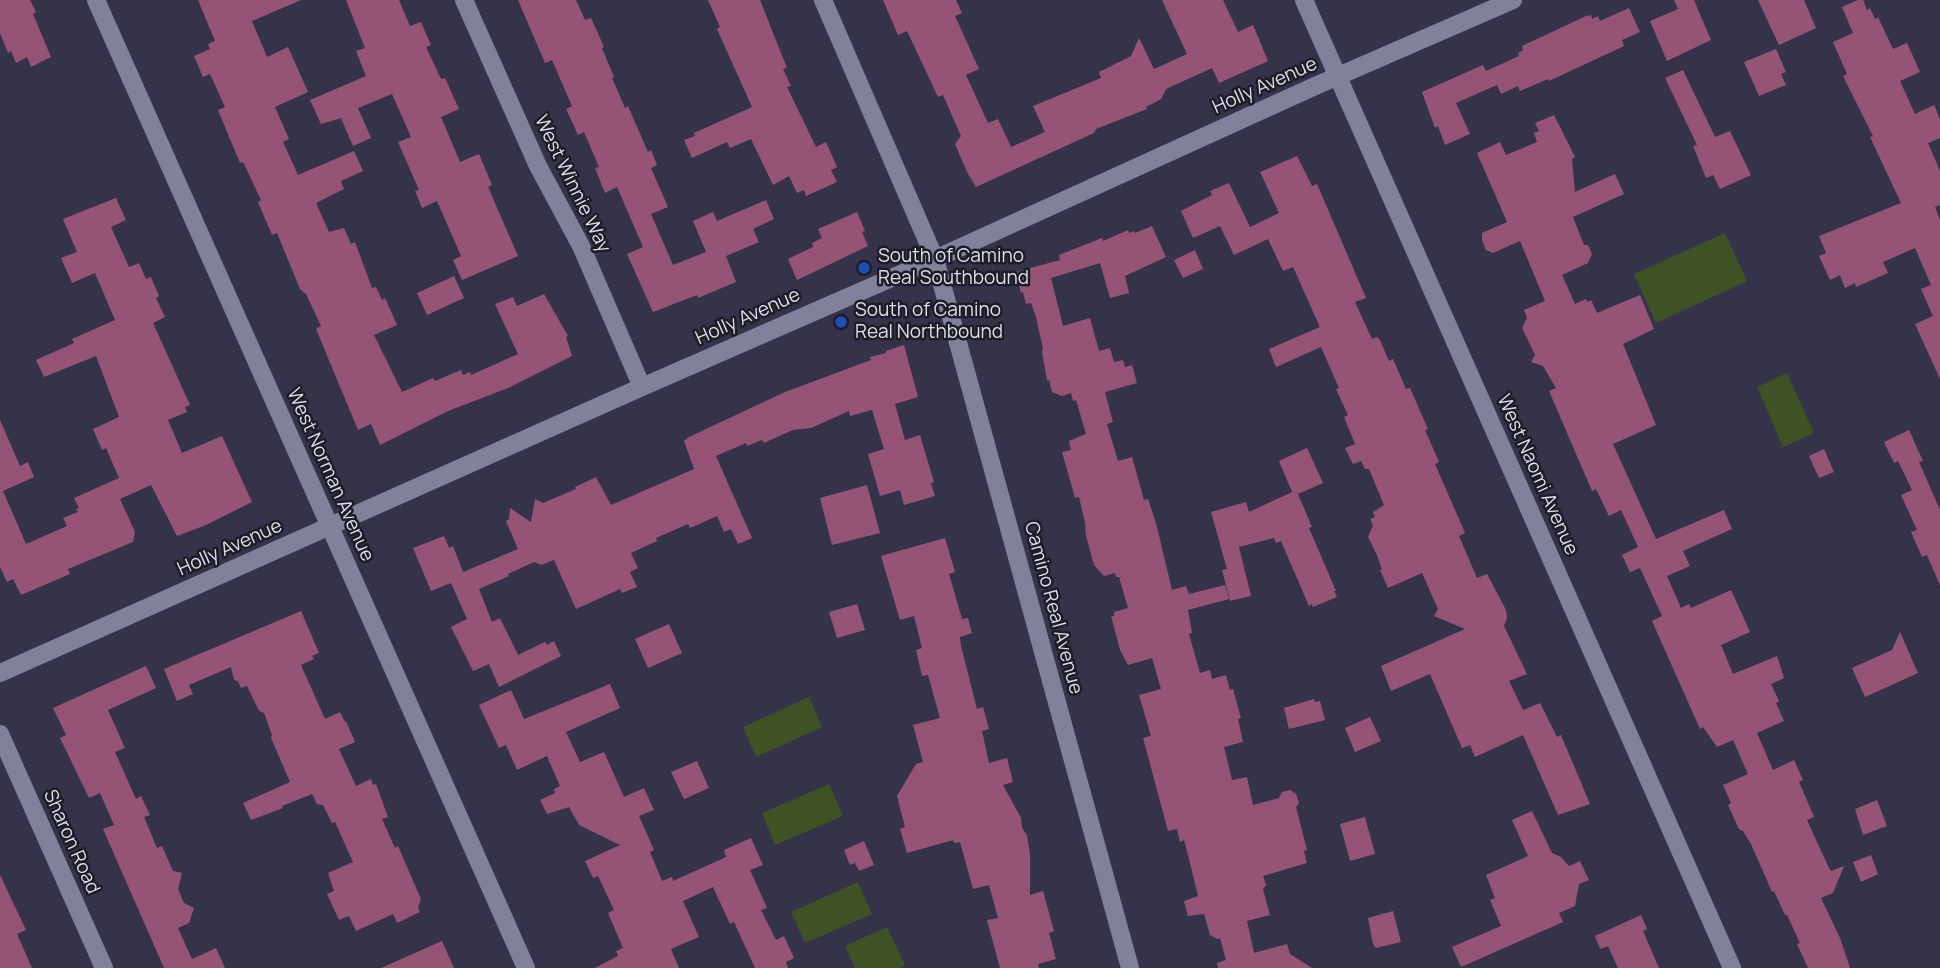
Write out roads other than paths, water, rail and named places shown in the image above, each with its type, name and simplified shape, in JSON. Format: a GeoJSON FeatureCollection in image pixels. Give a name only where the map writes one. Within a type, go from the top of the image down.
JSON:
{"type":"FeatureCollection","features":[{"type":"Feature","properties":{"kind":"street","name":"West Norman Avenue"},"geometry":{"type":"LineString","coordinates":[[96,0],[526,968]]}},
{"type":"Feature","properties":{"kind":"street","name":"West Winnie Way"},"geometry":{"type":"LineString","coordinates":[[464,0],[538,166],[581,246],[642,387]]}},
{"type":"Feature","properties":{"kind":"street","name":"Camino Real Avenue"},"geometry":{"type":"LineString","coordinates":[[823,0],[935,259],[1130,968]]}},
{"type":"Feature","properties":{"kind":"street","name":"West Naomi Avenue"},"geometry":{"type":"LineString","coordinates":[[1304,0],[1732,968]]}},
{"type":"Feature","properties":{"kind":"street","name":"Holly Avenue"},"geometry":{"type":"LineString","coordinates":[[1,671],[935,259],[1338,76],[1513,0]]}},
{"type":"Feature","properties":{"kind":"street","name":"Sharon Road"},"geometry":{"type":"LineString","coordinates":[[0,734],[104,968]]}},
{"type":"Feature","properties":{"kind":"place","name":"South of Camino Real Southbound"},"geometry":{"type":"Point","coordinates":[864,268]}},
{"type":"Feature","properties":{"kind":"place","name":"South of Camino Real Northbound"},"geometry":{"type":"Point","coordinates":[841,322]}}]}
